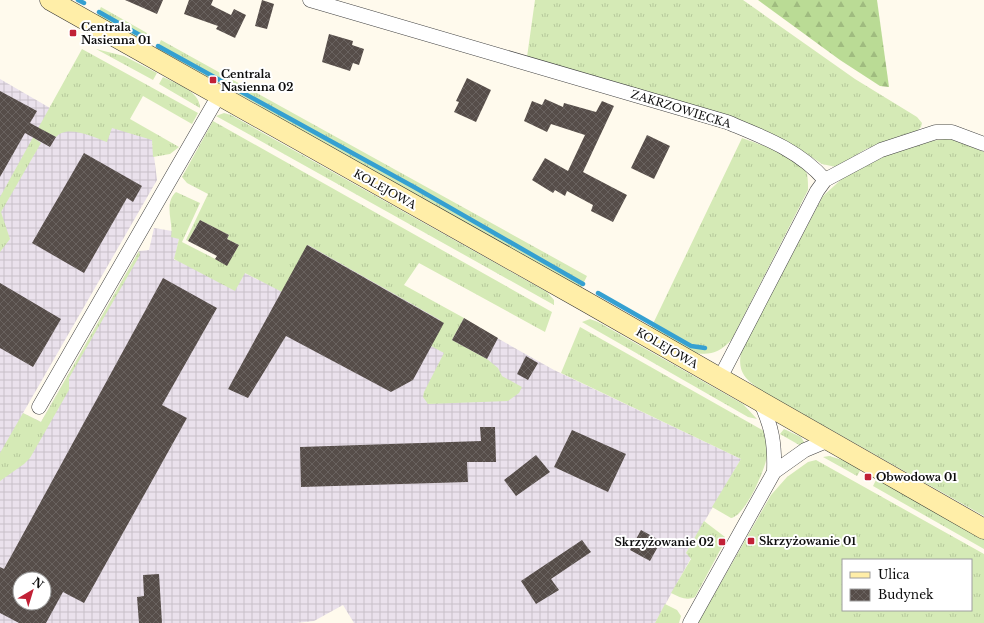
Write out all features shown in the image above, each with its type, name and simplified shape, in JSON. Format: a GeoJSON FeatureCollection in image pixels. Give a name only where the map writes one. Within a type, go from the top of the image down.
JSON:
{"type":"FeatureCollection","features":[{"type":"Feature","properties":{"kind":"street","name":"KOLEJOWA"},"geometry":{"type":"LineString","coordinates":[[50,0],[720,378],[984,529]]}},
{"type":"Feature","properties":{"kind":"street","name":"ZAKRZOWIECKA"},"geometry":{"type":"LineString","coordinates":[[310,0],[727,122],[792,152],[810,164],[825,180]]}},
{"type":"Feature","properties":{"kind":"street"},"geometry":{"type":"LineString","coordinates":[[39,407],[219,95]]}},
{"type":"Feature","properties":{"kind":"street"},"geometry":{"type":"LineString","coordinates":[[720,378],[816,191],[825,180],[881,150],[936,132],[952,132],[984,144]]}},
{"type":"Feature","properties":{"kind":"street"},"geometry":{"type":"LineString","coordinates":[[760,401],[767,416],[774,443],[774,472]]}},
{"type":"Feature","properties":{"kind":"street"},"geometry":{"type":"LineString","coordinates":[[690,623],[774,472],[806,450],[829,440]]}},
{"type":"Feature","properties":{"kind":"shaded area"},"geometry":{"type":"Polygon","coordinates":[[[0,79],[50,108],[61,89],[152,140],[157,180],[23,413],[41,422],[139,251],[149,250],[154,228],[172,231],[179,239],[174,260],[245,273],[258,280],[290,222],[554,370],[741,459],[686,553],[691,558],[655,623],[354,623],[343,605],[314,621],[296,623],[0,623],[0,79]]]}},
{"type":"Feature","properties":{"kind":"green space"},"geometry":{"type":"Polygon","coordinates":[[[535,0],[743,0],[855,79],[917,117],[922,123],[921,127],[917,131],[866,149],[836,167],[822,164],[807,154],[769,134],[527,57],[535,0]]]}},
{"type":"Feature","properties":{"kind":"green space"},"geometry":{"type":"Polygon","coordinates":[[[758,0],[877,0],[889,87],[880,86],[840,60],[758,0]]]}},
{"type":"Feature","properties":{"kind":"green space"},"geometry":{"type":"Polygon","coordinates":[[[101,7],[147,33],[143,43],[96,18],[101,7]]]}},
{"type":"Feature","properties":{"kind":"green space"},"geometry":{"type":"Polygon","coordinates":[[[161,40],[587,276],[580,290],[261,111],[262,107],[167,54],[166,56],[157,49],[161,40]]]}},
{"type":"Feature","properties":{"kind":"green space"},"geometry":{"type":"Polygon","coordinates":[[[82,49],[198,113],[192,124],[143,96],[130,119],[179,147],[170,154],[153,157],[152,140],[112,128],[107,142],[74,132],[61,133],[56,137],[40,129],[34,138],[41,143],[1,212],[10,239],[0,252],[0,197],[82,49]]]}},
{"type":"Feature","properties":{"kind":"green space"},"geometry":{"type":"Polygon","coordinates":[[[96,49],[124,56],[157,73],[153,80],[96,49]]]}},
{"type":"Feature","properties":{"kind":"green space"},"geometry":{"type":"Polygon","coordinates":[[[163,77],[191,92],[199,102],[200,108],[159,84],[163,77]]]}},
{"type":"Feature","properties":{"kind":"green space"},"geometry":{"type":"Polygon","coordinates":[[[224,113],[231,115],[547,292],[554,300],[554,305],[216,116],[224,113]]]}},
{"type":"Feature","properties":{"kind":"green space"},"geometry":{"type":"Polygon","coordinates":[[[213,121],[552,312],[545,332],[419,263],[404,285],[464,318],[452,340],[487,359],[498,368],[502,376],[522,387],[519,393],[508,401],[428,404],[423,397],[424,392],[444,353],[431,346],[440,320],[308,245],[282,292],[245,273],[235,291],[174,259],[179,239],[171,237],[172,232],[169,208],[172,197],[176,192],[200,203],[182,242],[227,265],[239,245],[227,239],[229,235],[200,220],[188,241],[186,240],[208,194],[187,183],[182,177],[213,121]]]}},
{"type":"Feature","properties":{"kind":"green space"},"geometry":{"type":"Polygon","coordinates":[[[742,138],[768,147],[796,161],[803,167],[807,174],[808,190],[732,339],[722,348],[712,353],[702,354],[692,352],[650,330],[742,138]]]}},
{"type":"Feature","properties":{"kind":"green space"},"geometry":{"type":"Polygon","coordinates":[[[945,139],[955,140],[984,152],[984,516],[764,392],[745,376],[742,371],[740,360],[741,352],[823,196],[845,176],[885,156],[931,141],[945,139]]]}},
{"type":"Feature","properties":{"kind":"green space"},"geometry":{"type":"Polygon","coordinates":[[[139,251],[140,255],[69,378],[69,390],[30,458],[0,481],[0,453],[23,413],[41,422],[139,251]]]}},
{"type":"Feature","properties":{"kind":"green space"},"geometry":{"type":"Polygon","coordinates":[[[590,319],[598,322],[743,404],[757,419],[748,417],[582,322],[590,319]]]}},
{"type":"Feature","properties":{"kind":"green space"},"geometry":{"type":"Polygon","coordinates":[[[580,327],[764,431],[768,450],[765,463],[754,492],[736,515],[731,518],[712,507],[741,459],[561,373],[580,327]]]}},
{"type":"Feature","properties":{"kind":"green space"},"geometry":{"type":"Polygon","coordinates":[[[784,429],[801,437],[804,442],[803,445],[801,446],[780,434],[784,429]]]}},
{"type":"Feature","properties":{"kind":"green space"},"geometry":{"type":"Polygon","coordinates":[[[829,456],[846,461],[861,469],[857,476],[823,457],[829,456]]]}},
{"type":"Feature","properties":{"kind":"green space"},"geometry":{"type":"Polygon","coordinates":[[[816,460],[984,554],[984,623],[698,623],[771,495],[787,477],[808,462],[816,460]]]}},
{"type":"Feature","properties":{"kind":"green space"},"geometry":{"type":"Polygon","coordinates":[[[877,478],[984,539],[984,549],[873,486],[877,478]]]}},
{"type":"Feature","properties":{"kind":"green space"},"geometry":{"type":"Polygon","coordinates":[[[704,521],[725,537],[724,543],[695,597],[689,599],[683,598],[671,593],[691,559],[686,553],[704,521]]]}},
{"type":"Feature","properties":{"kind":"green space"},"geometry":{"type":"Polygon","coordinates":[[[665,604],[677,610],[681,616],[679,623],[655,623],[665,604]]]}},
{"type":"Feature","properties":{"kind":"building"},"geometry":{"type":"Polygon","coordinates":[[[125,0],[163,0],[157,14],[125,0]]]}},
{"type":"Feature","properties":{"kind":"building"},"geometry":{"type":"Polygon","coordinates":[[[189,0],[213,0],[211,5],[231,15],[234,9],[246,15],[235,38],[216,29],[218,26],[184,14],[189,0]]]}},
{"type":"Feature","properties":{"kind":"building"},"geometry":{"type":"Polygon","coordinates":[[[262,0],[274,4],[267,29],[255,26],[262,0]]]}},
{"type":"Feature","properties":{"kind":"building"},"geometry":{"type":"Polygon","coordinates":[[[329,34],[353,41],[352,45],[364,49],[359,65],[353,63],[350,71],[322,62],[329,34]]]}},
{"type":"Feature","properties":{"kind":"building"},"geometry":{"type":"Polygon","coordinates":[[[467,78],[491,90],[476,122],[454,112],[459,102],[456,101],[467,78]]]}},
{"type":"Feature","properties":{"kind":"building"},"geometry":{"type":"Polygon","coordinates":[[[0,91],[37,111],[30,123],[56,137],[50,147],[25,133],[0,177],[0,91]]]}},
{"type":"Feature","properties":{"kind":"building"},"geometry":{"type":"Polygon","coordinates":[[[545,99],[563,107],[564,103],[596,112],[602,101],[614,106],[583,172],[627,195],[613,222],[591,211],[593,205],[567,191],[565,196],[555,190],[553,193],[532,180],[545,158],[568,171],[585,135],[551,124],[547,132],[524,121],[532,101],[542,105],[545,99]]]}},
{"type":"Feature","properties":{"kind":"building"},"geometry":{"type":"Polygon","coordinates":[[[647,135],[670,146],[654,179],[631,168],[647,135]]]}},
{"type":"Feature","properties":{"kind":"building"},"geometry":{"type":"Polygon","coordinates":[[[84,153],[142,186],[133,202],[127,198],[84,273],[32,243],[84,153]]]}},
{"type":"Feature","properties":{"kind":"building"},"geometry":{"type":"Polygon","coordinates":[[[200,220],[229,235],[227,239],[239,245],[227,266],[215,259],[217,256],[188,241],[200,220]]]}},
{"type":"Feature","properties":{"kind":"building"},"geometry":{"type":"Polygon","coordinates":[[[307,245],[444,323],[413,380],[391,392],[286,336],[248,398],[228,389],[307,245]]]}},
{"type":"Feature","properties":{"kind":"building"},"geometry":{"type":"Polygon","coordinates":[[[163,278],[217,308],[162,405],[187,418],[84,603],[63,592],[46,623],[19,623],[0,613],[0,567],[4,569],[163,278]]]}},
{"type":"Feature","properties":{"kind":"building"},"geometry":{"type":"Polygon","coordinates":[[[0,283],[61,319],[33,367],[0,348],[0,283]]]}},
{"type":"Feature","properties":{"kind":"building"},"geometry":{"type":"Polygon","coordinates":[[[464,318],[498,338],[487,359],[452,340],[464,318]]]}},
{"type":"Feature","properties":{"kind":"building"},"geometry":{"type":"Polygon","coordinates":[[[526,356],[538,363],[528,380],[517,374],[526,356]]]}},
{"type":"Feature","properties":{"kind":"building"},"geometry":{"type":"Polygon","coordinates":[[[480,427],[495,427],[496,462],[467,462],[468,482],[301,487],[300,447],[481,441],[480,427]]]}},
{"type":"Feature","properties":{"kind":"building"},"geometry":{"type":"Polygon","coordinates":[[[572,430],[626,454],[608,492],[554,467],[572,430]]]}},
{"type":"Feature","properties":{"kind":"building"},"geometry":{"type":"Polygon","coordinates":[[[536,455],[550,472],[516,496],[504,480],[536,455]]]}},
{"type":"Feature","properties":{"kind":"building"},"geometry":{"type":"Polygon","coordinates":[[[641,530],[661,541],[650,561],[630,550],[641,530]]]}},
{"type":"Feature","properties":{"kind":"building"},"geometry":{"type":"Polygon","coordinates":[[[582,540],[591,552],[551,579],[559,590],[536,604],[521,581],[582,540]]]}},
{"type":"Feature","properties":{"kind":"building"},"geometry":{"type":"Polygon","coordinates":[[[159,574],[162,623],[139,623],[137,597],[144,596],[143,575],[159,574]]]}},
{"type":"Feature","properties":{"kind":"waterway"},"geometry":{"type":"LineString","coordinates":[[78,0],[84,3]]}},
{"type":"Feature","properties":{"kind":"waterway"},"geometry":{"type":"LineString","coordinates":[[99,12],[145,38]]}},
{"type":"Feature","properties":{"kind":"waterway"},"geometry":{"type":"LineString","coordinates":[[158,46],[414,187],[583,284]]}},
{"type":"Feature","properties":{"kind":"waterway"},"geometry":{"type":"LineString","coordinates":[[598,293],[691,346],[705,348]]}},
{"type":"Feature","properties":{"kind":"place","name":"Centrala Nasienna 01"},"geometry":{"type":"Point","coordinates":[73,33]}},
{"type":"Feature","properties":{"kind":"place","name":"Centrala Nasienna 02"},"geometry":{"type":"Point","coordinates":[213,80]}},
{"type":"Feature","properties":{"kind":"place","name":"Obwodowa 01"},"geometry":{"type":"Point","coordinates":[868,477]}},
{"type":"Feature","properties":{"kind":"place","name":"Skrzyżowanie 01"},"geometry":{"type":"Point","coordinates":[751,541]}},
{"type":"Feature","properties":{"kind":"place","name":"Skrzyżowanie 02"},"geometry":{"type":"Point","coordinates":[722,542]}}]}
